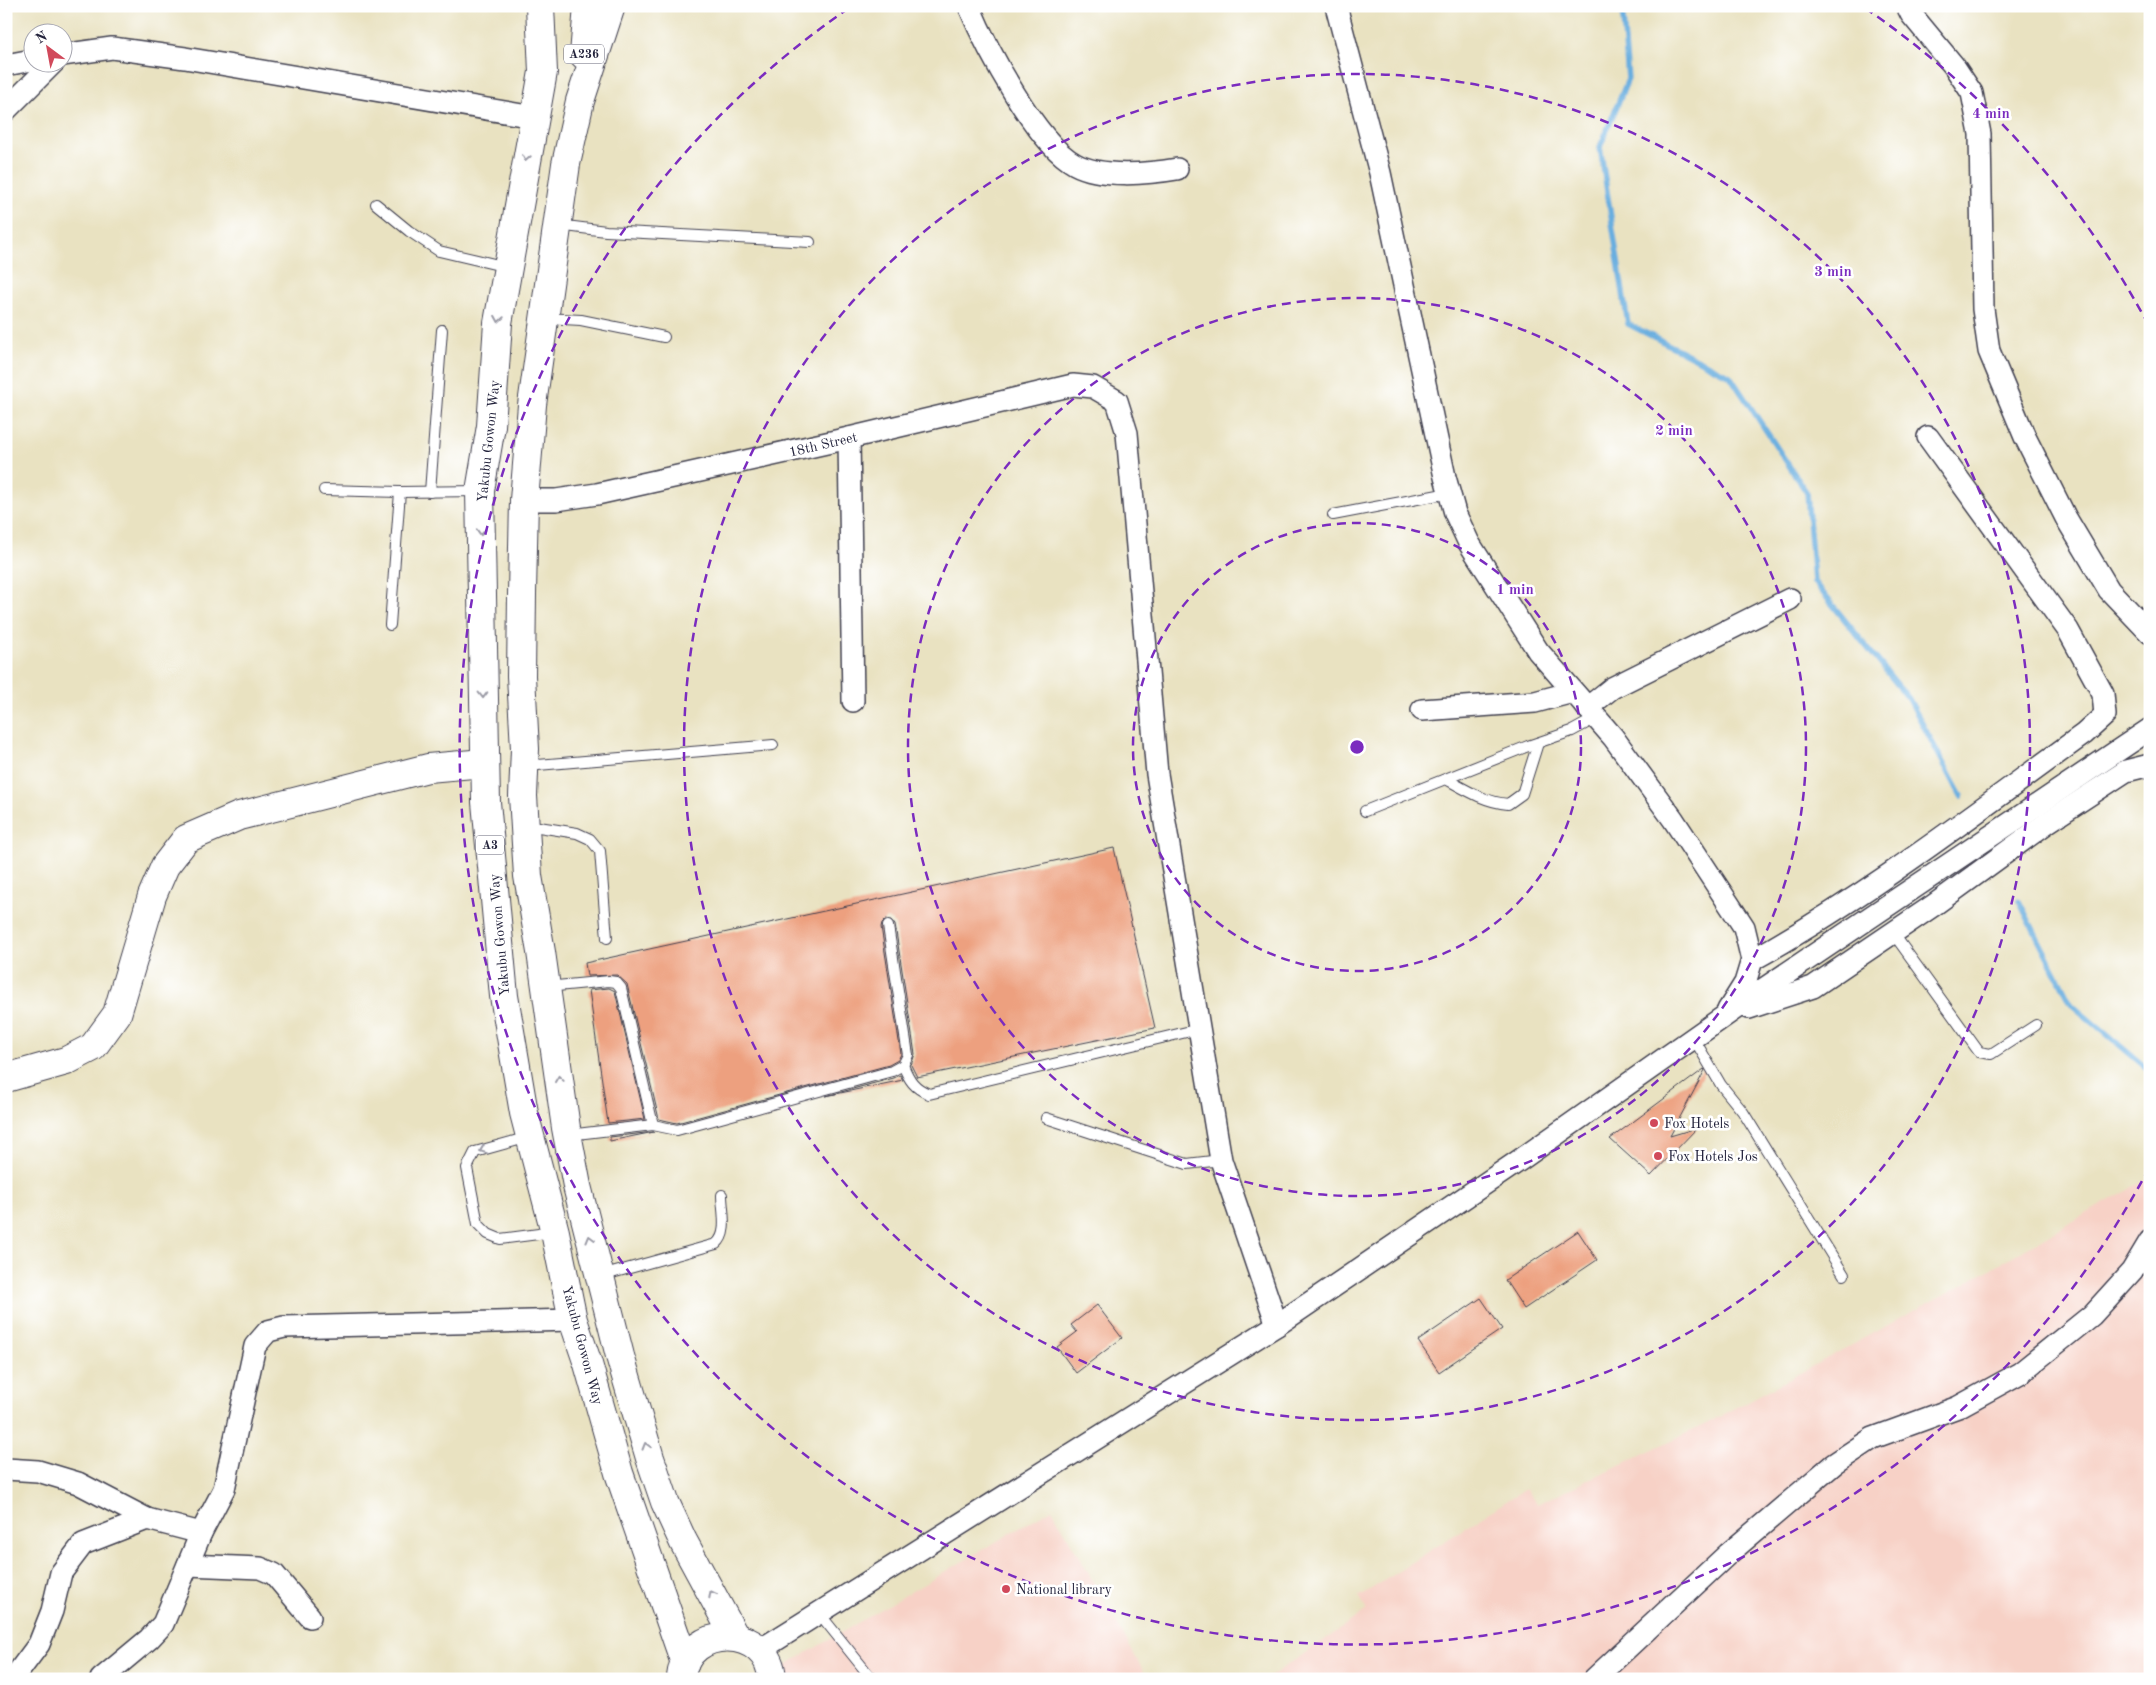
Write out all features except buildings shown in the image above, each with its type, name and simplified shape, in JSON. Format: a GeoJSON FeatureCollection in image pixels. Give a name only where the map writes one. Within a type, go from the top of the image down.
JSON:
{"type":"FeatureCollection","features":[{"type":"Feature","properties":{"kind":"main road","name":"Yakubu Gowon Way"},"geometry":{"type":"LineString","coordinates":[[540,6],[543,72],[498,324],[491,426],[480,490],[484,763],[504,996],[524,1113],[555,1232],[573,1320],[588,1364],[619,1473],[683,1671]]}},
{"type":"Feature","properties":{"kind":"main road","name":"A236"},"geometry":{"type":"LineString","coordinates":[[543,72],[557,6]]}},
{"type":"Feature","properties":{"kind":"main road","name":"A236"},"geometry":{"type":"LineString","coordinates":[[580,101],[588,6]]}},
{"type":"Feature","properties":{"kind":"main road"},"geometry":{"type":"LineString","coordinates":[[611,6],[580,101],[566,164],[532,405],[524,500],[522,676],[523,796],[528,876],[567,1135],[577,1186],[620,1356],[665,1502],[683,1541],[735,1637]]}},
{"type":"Feature","properties":{"kind":"main road"},"geometry":{"type":"LineString","coordinates":[[6,1078],[66,1061],[93,1047],[117,1014],[152,896],[165,866],[186,839],[239,816],[418,770],[484,763]]}},
{"type":"Feature","properties":{"kind":"main road"},"geometry":{"type":"LineString","coordinates":[[683,1671],[692,1653],[711,1639],[735,1637],[749,1642],[760,1650],[768,1662],[772,1679]]}},
{"type":"Feature","properties":{"kind":"street"},"geometry":{"type":"LineString","coordinates":[[969,6],[976,23],[1027,114],[1055,149],[1076,164],[1101,171],[1148,174],[1176,169]]}},
{"type":"Feature","properties":{"kind":"street"},"geometry":{"type":"LineString","coordinates":[[1336,6],[1380,173],[1449,493],[1455,513],[1469,543],[1538,651],[1613,737],[1673,819],[1744,927],[1752,960],[1745,982],[1725,1016]]}},
{"type":"Feature","properties":{"kind":"street"},"geometry":{"type":"LineString","coordinates":[[1907,6],[1911,14],[1954,66],[1972,93],[1980,134],[1982,309],[1989,351],[2025,437],[2066,518],[2109,590],[2150,633]]}},
{"type":"Feature","properties":{"kind":"street"},"geometry":{"type":"LineString","coordinates":[[72,54],[112,48],[185,58],[534,117]]}},
{"type":"Feature","properties":{"kind":"street"},"geometry":{"type":"LineString","coordinates":[[6,65],[22,62]]}},
{"type":"Feature","properties":{"kind":"street"},"geometry":{"type":"LineString","coordinates":[[6,110],[44,72]]}},
{"type":"Feature","properties":{"kind":"street","name":"18th Street"},"geometry":{"type":"LineString","coordinates":[[524,500],[556,500],[597,494],[850,438],[1073,385],[1093,387],[1117,401],[1127,433],[1157,774],[1199,1029]]}},
{"type":"Feature","properties":{"kind":"street"},"geometry":{"type":"LineString","coordinates":[[1752,960],[1808,929],[1886,876],[2084,734],[2105,716],[2103,694],[2068,630],[1928,437]]}},
{"type":"Feature","properties":{"kind":"street"},"geometry":{"type":"LineString","coordinates":[[850,438],[853,701]]}},
{"type":"Feature","properties":{"kind":"street"},"geometry":{"type":"LineString","coordinates":[[1592,713],[1612,688],[1790,599]]}},
{"type":"Feature","properties":{"kind":"street"},"geometry":{"type":"LineString","coordinates":[[1422,710],[1535,702],[1573,692]]}},
{"type":"Feature","properties":{"kind":"street"},"geometry":{"type":"LineString","coordinates":[[760,1650],[1277,1325],[1520,1160],[1694,1037],[2150,729]]}},
{"type":"Feature","properties":{"kind":"street"},"geometry":{"type":"LineString","coordinates":[[1725,1016],[1813,988],[2048,822],[2126,771],[2150,765]]}},
{"type":"Feature","properties":{"kind":"street"},"geometry":{"type":"LineString","coordinates":[[1199,1029],[1221,1160],[1277,1325]]}},
{"type":"Feature","properties":{"kind":"street"},"geometry":{"type":"LineString","coordinates":[[1597,1678],[1728,1554],[1834,1464],[1873,1438],[1958,1407],[2020,1373],[2092,1315],[2132,1271],[2150,1241]]}},
{"type":"Feature","properties":{"kind":"street"},"geometry":{"type":"LineString","coordinates":[[101,1679],[149,1639],[163,1624],[201,1533],[224,1489],[255,1346],[268,1331],[284,1327],[573,1320]]}},
{"type":"Feature","properties":{"kind":"street"},"geometry":{"type":"LineString","coordinates":[[6,1469],[38,1471],[78,1483],[147,1519],[201,1533]]}},
{"type":"Feature","properties":{"kind":"street"},"geometry":{"type":"LineString","coordinates":[[13,1679],[39,1644],[52,1610],[61,1574],[83,1544],[147,1519]]}},
{"type":"Feature","properties":{"kind":"street"},"geometry":{"type":"LineString","coordinates":[[188,1565],[260,1568],[274,1574],[310,1616]]}},
{"type":"Feature","properties":{"kind":"lane"},"geometry":{"type":"LineString","coordinates":[[376,204],[409,231],[439,251],[508,267]]}},
{"type":"Feature","properties":{"kind":"lane"},"geometry":{"type":"LineString","coordinates":[[557,225],[606,231],[810,242]]}},
{"type":"Feature","properties":{"kind":"lane"},"geometry":{"type":"LineString","coordinates":[[544,318],[582,320],[664,337]]}},
{"type":"Feature","properties":{"kind":"lane"},"geometry":{"type":"LineString","coordinates":[[430,492],[442,330]]}},
{"type":"Feature","properties":{"kind":"lane"},"geometry":{"type":"LineString","coordinates":[[324,490],[430,492],[480,490]]}},
{"type":"Feature","properties":{"kind":"lane"},"geometry":{"type":"LineString","coordinates":[[390,625],[400,492]]}},
{"type":"Feature","properties":{"kind":"lane"},"geometry":{"type":"LineString","coordinates":[[1333,515],[1449,493]]}},
{"type":"Feature","properties":{"kind":"lane"},"geometry":{"type":"LineString","coordinates":[[1366,810],[1538,742],[1572,731],[1592,713]]}},
{"type":"Feature","properties":{"kind":"lane"},"geometry":{"type":"LineString","coordinates":[[1446,779],[1496,803],[1508,804],[1522,794],[1538,742]]}},
{"type":"Feature","properties":{"kind":"lane"},"geometry":{"type":"LineString","coordinates":[[524,766],[773,745]]}},
{"type":"Feature","properties":{"kind":"lane"},"geometry":{"type":"LineString","coordinates":[[525,825],[577,833],[590,838],[600,851],[607,938]]}},
{"type":"Feature","properties":{"kind":"lane"},"geometry":{"type":"LineString","coordinates":[[567,1135],[653,1125],[677,1130],[892,1072],[903,1065],[908,1055],[888,926]]}},
{"type":"Feature","properties":{"kind":"lane"},"geometry":{"type":"LineString","coordinates":[[1893,933],[1979,1052],[1991,1054],[2036,1025]]}},
{"type":"Feature","properties":{"kind":"lane"},"geometry":{"type":"LineString","coordinates":[[546,987],[610,981],[616,982],[621,988],[653,1125]]}},
{"type":"Feature","properties":{"kind":"lane"},"geometry":{"type":"LineString","coordinates":[[903,1065],[909,1080],[918,1090],[928,1094],[1199,1029]]}},
{"type":"Feature","properties":{"kind":"lane"},"geometry":{"type":"LineString","coordinates":[[1694,1037],[1721,1085],[1743,1112],[1844,1275]]}},
{"type":"Feature","properties":{"kind":"lane"},"geometry":{"type":"LineString","coordinates":[[1046,1118],[1187,1164],[1221,1160]]}},
{"type":"Feature","properties":{"kind":"lane"},"geometry":{"type":"LineString","coordinates":[[530,1137],[476,1152],[467,1168],[478,1224],[488,1234],[500,1239],[555,1232]]}},
{"type":"Feature","properties":{"kind":"lane"},"geometry":{"type":"LineString","coordinates":[[600,1276],[716,1244],[723,1234],[722,1195]]}},
{"type":"Feature","properties":{"kind":"lane"},"geometry":{"type":"LineString","coordinates":[[819,1613],[872,1679]]}},
{"type":"Feature","properties":{"kind":"shaded area"},"geometry":{"type":"Polygon","coordinates":[[[2150,1177],[2150,1679],[1267,1679],[1367,1611],[1359,1597],[1525,1489],[1537,1504],[1706,1424],[1980,1275],[2150,1177]]]}},
{"type":"Feature","properties":{"kind":"shaded area","name":"National library"},"geometry":{"type":"Polygon","coordinates":[[[1052,1509],[1148,1679],[787,1679],[781,1668],[1052,1509]]]}},
{"type":"Feature","properties":{"kind":"waterway"},"geometry":{"type":"LineString","coordinates":[[1622,6],[1628,79],[1600,147],[1628,324],[1730,376],[1807,493],[1814,582],[1909,699],[1961,796]]}},
{"type":"Feature","properties":{"kind":"waterway"},"geometry":{"type":"LineString","coordinates":[[2019,901],[2072,1005],[2150,1071]]}},
{"type":"Feature","properties":{"kind":"place","name":"Fox Hotels"},"geometry":{"type":"Point","coordinates":[1654,1123]}},
{"type":"Feature","properties":{"kind":"place","name":"Fox Hotels Jos"},"geometry":{"type":"Point","coordinates":[1658,1156]}},
{"type":"Feature","properties":{"kind":"place","name":"National library"},"geometry":{"type":"Point","coordinates":[1006,1589]}}]}
